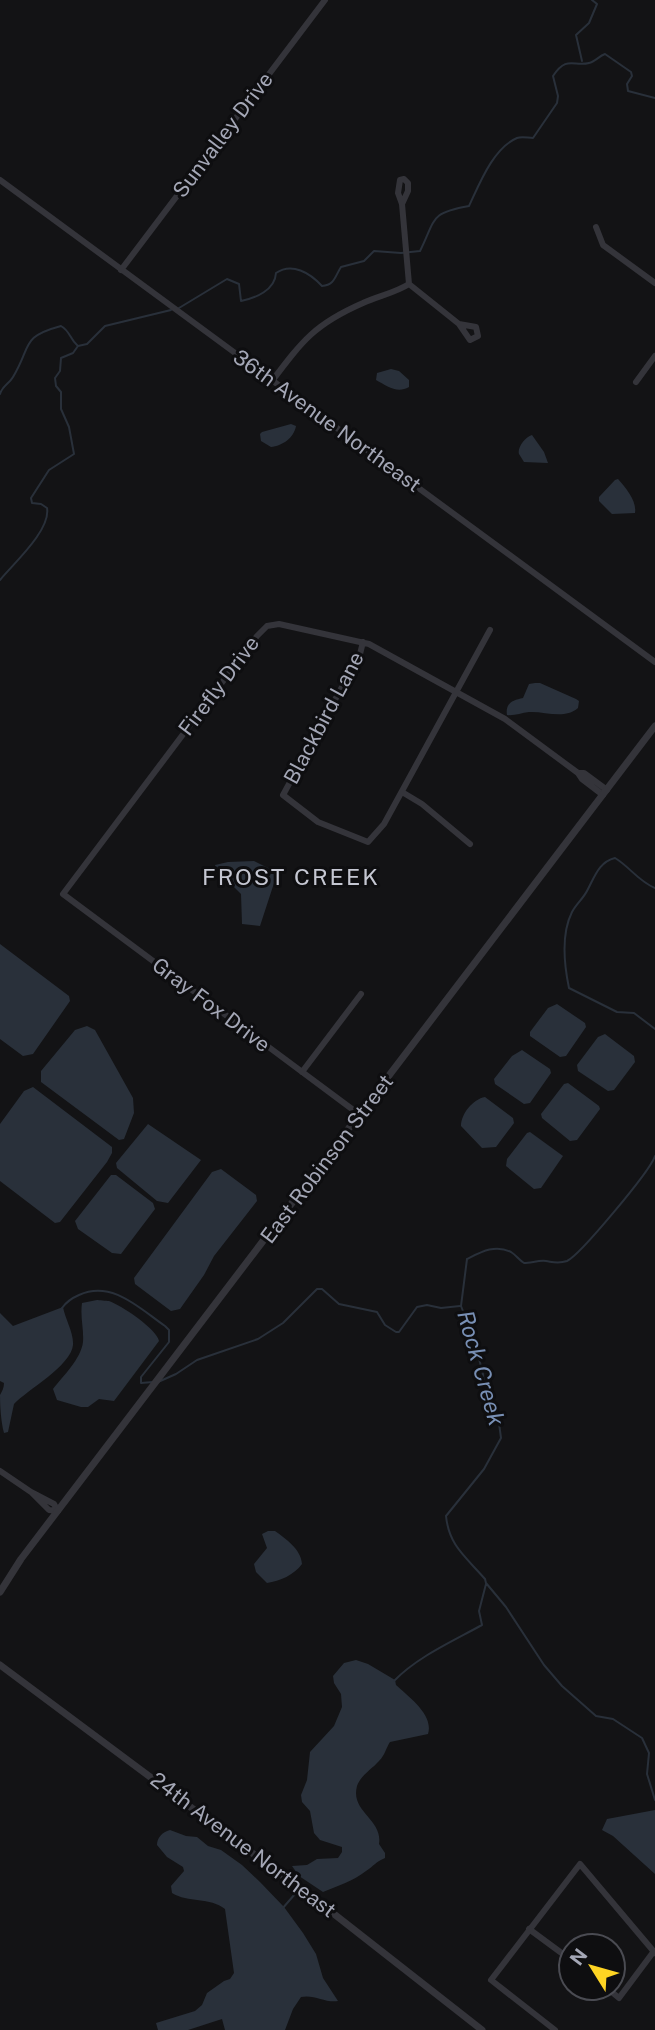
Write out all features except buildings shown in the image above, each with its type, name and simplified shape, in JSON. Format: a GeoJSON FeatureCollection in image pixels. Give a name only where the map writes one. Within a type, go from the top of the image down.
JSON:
{"type":"FeatureCollection","features":[{"type":"Feature","properties":{"kind":"street","name":"Sunvalley Drive"},"geometry":{"type":"LineString","coordinates":[[121,270],[325,0]]}},
{"type":"Feature","properties":{"kind":"street","name":"36th Avenue Northeast"},"geometry":{"type":"LineString","coordinates":[[0,180],[655,663]]}},
{"type":"Feature","properties":{"kind":"street"},"geometry":{"type":"LineString","coordinates":[[402,204],[409,284],[459,324]]}},
{"type":"Feature","properties":{"kind":"street"},"geometry":{"type":"LineString","coordinates":[[596,227],[603,245],[655,283]]}},
{"type":"Feature","properties":{"kind":"street"},"geometry":{"type":"LineString","coordinates":[[272,381],[313,330],[362,303],[409,284]]}},
{"type":"Feature","properties":{"kind":"street"},"geometry":{"type":"LineString","coordinates":[[636,382],[655,356]]}},
{"type":"Feature","properties":{"kind":"street","name":"Firefly Drive"},"geometry":{"type":"LineString","coordinates":[[63,894],[262,630],[273,623],[363,642],[511,723],[578,773],[582,779],[605,792]]}},
{"type":"Feature","properties":{"kind":"street"},"geometry":{"type":"LineString","coordinates":[[470,844],[416,799],[402,792],[490,631]]}},
{"type":"Feature","properties":{"kind":"street","name":"Blackbird Lane"},"geometry":{"type":"LineString","coordinates":[[363,642],[360,654],[284,794],[318,822],[368,842],[379,831],[402,792]]}},
{"type":"Feature","properties":{"kind":"street","name":"East Robinson Street"},"geometry":{"type":"LineString","coordinates":[[0,1592],[21,1559],[655,726]]}},
{"type":"Feature","properties":{"kind":"street","name":"Gray Fox Drive"},"geometry":{"type":"LineString","coordinates":[[63,894],[360,1115]]}},
{"type":"Feature","properties":{"kind":"street"},"geometry":{"type":"LineString","coordinates":[[302,1072],[361,993]]}},
{"type":"Feature","properties":{"kind":"street"},"geometry":{"type":"LineString","coordinates":[[0,1471],[54,1504],[58,1511]]}},
{"type":"Feature","properties":{"kind":"street","name":"24th Avenue Northeast"},"geometry":{"type":"LineString","coordinates":[[0,1665],[324,1906],[482,2030]]}},
{"type":"Feature","properties":{"kind":"street"},"geometry":{"type":"LineString","coordinates":[[555,2030],[491,1980],[580,1864],[654,1952],[627,1987]]}},
{"type":"Feature","properties":{"kind":"street"},"geometry":{"type":"LineString","coordinates":[[530,1929],[557,1949]]}},
{"type":"Feature","properties":{"kind":"shaded area"},"geometry":{"type":"Polygon","coordinates":[[[391,369],[399,371],[409,380],[409,387],[396,389],[376,380],[377,373],[391,369]]]}},
{"type":"Feature","properties":{"kind":"shaded area"},"geometry":{"type":"Polygon","coordinates":[[[291,424],[296,426],[295,430],[283,443],[271,447],[261,441],[262,432],[291,424]]]}},
{"type":"Feature","properties":{"kind":"shaded area"},"geometry":{"type":"Polygon","coordinates":[[[532,435],[548,463],[524,462],[519,454],[522,443],[532,435]]]}},
{"type":"Feature","properties":{"kind":"shaded area"},"geometry":{"type":"Polygon","coordinates":[[[618,479],[633,499],[635,513],[612,514],[599,501],[599,497],[618,479]]]}},
{"type":"Feature","properties":{"kind":"shaded area"},"geometry":{"type":"Polygon","coordinates":[[[540,683],[576,699],[579,701],[578,708],[567,714],[529,712],[507,715],[509,705],[523,698],[529,684],[540,683]]]}},
{"type":"Feature","properties":{"kind":"shaded area"},"geometry":{"type":"Polygon","coordinates":[[[254,861],[270,869],[276,877],[260,926],[242,924],[241,894],[215,865],[254,861]]]}},
{"type":"Feature","properties":{"kind":"shaded area"},"geometry":{"type":"Polygon","coordinates":[[[0,944],[69,996],[70,1001],[33,1054],[23,1056],[0,1039],[0,944]]]}},
{"type":"Feature","properties":{"kind":"shaded area"},"geometry":{"type":"Polygon","coordinates":[[[557,1004],[585,1023],[586,1027],[566,1056],[560,1057],[530,1036],[530,1032],[548,1008],[557,1004]]]}},
{"type":"Feature","properties":{"kind":"shaded area"},"geometry":{"type":"Polygon","coordinates":[[[87,1026],[95,1030],[133,1098],[134,1113],[124,1139],[119,1140],[41,1082],[41,1071],[75,1030],[87,1026]]]}},
{"type":"Feature","properties":{"kind":"shaded area"},"geometry":{"type":"Polygon","coordinates":[[[605,1034],[634,1056],[635,1062],[614,1090],[608,1091],[578,1071],[577,1065],[598,1037],[605,1034]]]}},
{"type":"Feature","properties":{"kind":"shaded area"},"geometry":{"type":"Polygon","coordinates":[[[522,1050],[550,1069],[551,1073],[530,1103],[524,1104],[495,1084],[494,1079],[512,1056],[522,1050]]]}},
{"type":"Feature","properties":{"kind":"shaded area"},"geometry":{"type":"Polygon","coordinates":[[[568,1083],[600,1109],[577,1140],[570,1141],[542,1118],[541,1114],[564,1084],[568,1083]]]}},
{"type":"Feature","properties":{"kind":"shaded area"},"geometry":{"type":"Polygon","coordinates":[[[33,1087],[112,1147],[107,1162],[60,1222],[55,1223],[0,1181],[0,1124],[24,1091],[33,1087]]]}},
{"type":"Feature","properties":{"kind":"shaded area"},"geometry":{"type":"Polygon","coordinates":[[[485,1097],[513,1118],[514,1123],[496,1147],[482,1148],[461,1126],[468,1108],[485,1097]]]}},
{"type":"Feature","properties":{"kind":"shaded area"},"geometry":{"type":"Polygon","coordinates":[[[148,1124],[201,1160],[168,1203],[157,1201],[117,1168],[116,1163],[148,1124]]]}},
{"type":"Feature","properties":{"kind":"shaded area"},"geometry":{"type":"Polygon","coordinates":[[[530,1132],[563,1156],[541,1188],[534,1189],[506,1166],[507,1159],[530,1132]]]}},
{"type":"Feature","properties":{"kind":"shaded area"},"geometry":{"type":"Polygon","coordinates":[[[221,1169],[256,1195],[257,1201],[214,1256],[180,1309],[171,1311],[135,1284],[134,1278],[212,1172],[221,1169]]]}},
{"type":"Feature","properties":{"kind":"shaded area"},"geometry":{"type":"Polygon","coordinates":[[[111,1175],[116,1175],[153,1203],[155,1209],[121,1254],[112,1253],[78,1229],[75,1221],[111,1175]]]}},
{"type":"Feature","properties":{"kind":"shaded area"},"geometry":{"type":"Polygon","coordinates":[[[97,1300],[115,1303],[130,1312],[152,1330],[159,1341],[114,1401],[99,1399],[88,1407],[81,1407],[57,1400],[53,1389],[82,1348],[82,1303],[97,1300]]]}},
{"type":"Feature","properties":{"kind":"shaded area"},"geometry":{"type":"Polygon","coordinates":[[[63,1307],[73,1340],[70,1353],[57,1369],[14,1404],[8,1432],[4,1433],[0,1404],[4,1383],[0,1381],[0,1313],[13,1326],[63,1307]]]}},
{"type":"Feature","properties":{"kind":"shaded area"},"geometry":{"type":"Polygon","coordinates":[[[275,1531],[292,1545],[302,1564],[286,1577],[267,1583],[256,1572],[254,1564],[267,1548],[262,1534],[275,1531]]]}},
{"type":"Feature","properties":{"kind":"shaded area"},"geometry":{"type":"Polygon","coordinates":[[[356,1660],[395,1680],[396,1685],[424,1713],[429,1727],[428,1734],[390,1742],[381,1759],[357,1786],[358,1803],[376,1828],[385,1858],[356,1878],[323,1892],[299,1876],[292,1866],[307,1865],[317,1859],[338,1858],[342,1847],[320,1840],[314,1833],[310,1811],[302,1802],[301,1795],[307,1780],[310,1752],[334,1726],[342,1707],[341,1694],[333,1676],[344,1663],[356,1660]]]}},
{"type":"Feature","properties":{"kind":"shaded area"},"geometry":{"type":"Polygon","coordinates":[[[655,1810],[655,1874],[613,1836],[602,1830],[607,1819],[655,1810]]]}},
{"type":"Feature","properties":{"kind":"shaded area"},"geometry":{"type":"Polygon","coordinates":[[[170,1830],[197,1837],[208,1846],[221,1850],[260,1882],[284,1907],[303,1933],[316,1954],[323,1978],[338,2001],[301,1997],[285,2030],[225,2030],[222,2019],[188,2030],[158,2030],[156,2023],[195,2011],[202,2005],[207,1993],[230,1979],[234,1973],[225,1909],[213,1903],[172,1893],[171,1886],[184,1871],[183,1867],[167,1857],[157,1845],[160,1836],[170,1830]]]}},
{"type":"Feature","properties":{"kind":"waterway","name":"Rock Creek"},"geometry":{"type":"LineString","coordinates":[[582,61],[576,35],[589,23],[597,4],[592,0]]}},
{"type":"Feature","properties":{"kind":"waterway"},"geometry":{"type":"LineString","coordinates":[[179,308],[227,279],[239,284],[241,301],[253,298],[268,289],[276,273],[282,270],[300,270],[322,286],[332,282],[341,267],[364,261],[374,251],[420,251],[432,225],[440,215],[469,206],[488,168],[501,150],[517,138],[533,138],[557,103],[553,76],[562,66],[589,63],[605,54],[631,72],[628,91],[655,98]]}},
{"type":"Feature","properties":{"kind":"waterway"},"geometry":{"type":"LineString","coordinates":[[0,580],[38,536],[47,517],[47,508],[32,503],[31,498],[49,470],[74,454],[69,427],[61,409],[61,392],[56,386],[55,378],[60,371],[61,358],[73,353],[78,346],[87,344],[105,326],[171,310]]}},
{"type":"Feature","properties":{"kind":"waterway"},"geometry":{"type":"LineString","coordinates":[[0,394],[13,377],[29,344],[39,334],[61,326],[77,345]]}},
{"type":"Feature","properties":{"kind":"waterway","name":"Rock Creek"},"geometry":{"type":"LineString","coordinates":[[655,888],[615,858],[605,863],[572,912],[566,930],[565,949],[569,988],[617,1012],[634,1013],[655,1029]]}},
{"type":"Feature","properties":{"kind":"waterway","name":"Rock Creek"},"geometry":{"type":"LineString","coordinates":[[655,1156],[614,1212],[567,1261],[524,1263],[511,1252],[499,1249],[488,1250],[467,1259],[461,1306],[474,1339],[487,1390],[498,1416],[501,1438],[484,1469],[446,1516],[455,1543],[506,1607],[544,1665],[562,1686],[596,1716],[613,1719],[642,1738],[649,1753],[647,1774],[655,1800]]}},
{"type":"Feature","properties":{"kind":"waterway"},"geometry":{"type":"LineString","coordinates":[[158,1382],[197,1360],[258,1339],[283,1323],[317,1289],[322,1289],[339,1304],[377,1312],[385,1325],[396,1332],[399,1332],[417,1307],[460,1306]]}},
{"type":"Feature","properties":{"kind":"waterway"},"geometry":{"type":"LineString","coordinates":[[62,1308],[79,1295],[103,1291],[125,1298],[165,1326],[169,1330],[169,1342],[141,1377],[141,1383],[153,1382]]}},
{"type":"Feature","properties":{"kind":"waterway","name":"Rock Creek"},"geometry":{"type":"LineString","coordinates":[[394,1681],[424,1657],[482,1625],[479,1611],[486,1584]]}},
{"type":"Feature","properties":{"kind":"waterway","name":"Rock Creek"},"geometry":{"type":"LineString","coordinates":[[282,1909],[295,1894]]}},
{"type":"Feature","properties":{"kind":"district","name":"FROST CREEK"},"geometry":{"type":"Point","coordinates":[291,877]}}]}
